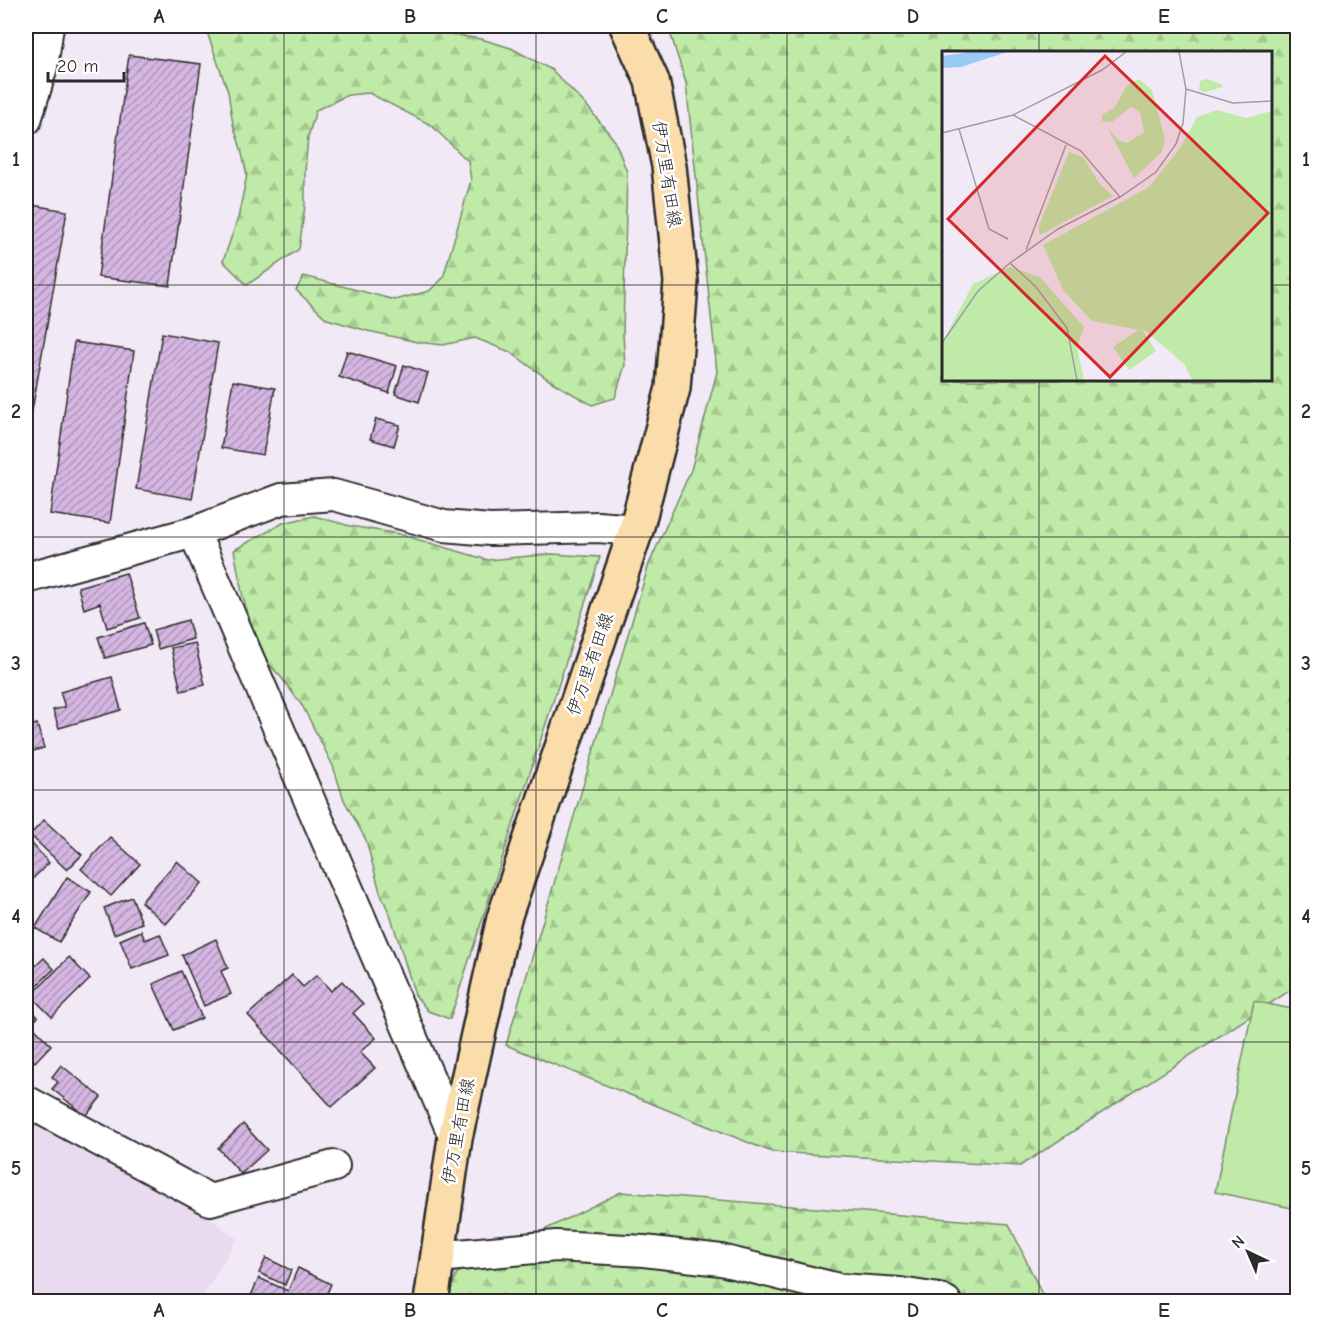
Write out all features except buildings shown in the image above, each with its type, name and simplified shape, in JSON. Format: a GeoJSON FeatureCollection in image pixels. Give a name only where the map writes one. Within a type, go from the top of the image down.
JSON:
{"type":"FeatureCollection","features":[{"type":"Feature","properties":{"kind":"main road","name":"伊万里有田線"},"geometry":{"type":"LineString","coordinates":[[431,1302],[455,1138],[504,918],[636,530],[673,388],[681,282],[669,166],[651,81],[627,26]]}},
{"type":"Feature","properties":{"kind":"street"},"geometry":{"type":"LineString","coordinates":[[26,120],[42,67],[48,26]]}},
{"type":"Feature","properties":{"kind":"street"},"geometry":{"type":"LineString","coordinates":[[26,578],[194,532],[281,499],[334,495],[444,526],[490,530],[598,527],[636,530]]}},
{"type":"Feature","properties":{"kind":"street"},"geometry":{"type":"LineString","coordinates":[[194,532],[455,1138]]}},
{"type":"Feature","properties":{"kind":"street"},"geometry":{"type":"LineString","coordinates":[[26,1101],[210,1200],[334,1166]]}},
{"type":"Feature","properties":{"kind":"street"},"geometry":{"type":"LineString","coordinates":[[437,1257],[556,1246],[644,1251],[721,1260],[839,1288],[900,1293],[946,1302]]}},
{"type":"Feature","properties":{"kind":"shaded area"},"geometry":{"type":"Polygon","coordinates":[[[26,1114],[182,1197],[237,1239],[200,1301],[26,1301],[26,1114]]]}},
{"type":"Feature","properties":{"kind":"green space"},"geometry":{"type":"Polygon","coordinates":[[[209,26],[432,26],[443,33],[481,39],[511,48],[552,70],[587,106],[615,141],[627,172],[623,334],[625,365],[615,398],[592,405],[552,382],[510,352],[475,338],[443,345],[417,342],[327,319],[296,290],[304,276],[395,300],[429,291],[443,278],[471,180],[468,161],[431,125],[369,93],[348,95],[316,110],[308,137],[305,206],[299,249],[247,285],[223,261],[238,218],[247,175],[233,124],[228,92],[207,32],[209,26]]]}},
{"type":"Feature","properties":{"kind":"green space"},"geometry":{"type":"Polygon","coordinates":[[[668,26],[1297,26],[1297,991],[1289,991],[1020,1166],[772,1152],[506,1045],[649,564],[691,470],[717,372],[686,83],[668,26]]]}},
{"type":"Feature","properties":{"kind":"green space"},"geometry":{"type":"Polygon","coordinates":[[[314,516],[350,526],[399,534],[488,560],[551,554],[600,557],[450,1019],[428,1011],[415,995],[391,917],[380,892],[366,840],[344,800],[333,766],[303,707],[281,677],[260,655],[242,593],[234,550],[283,523],[314,516]]]}},
{"type":"Feature","properties":{"kind":"green space"},"geometry":{"type":"Polygon","coordinates":[[[1254,1001],[1297,1010],[1297,1209],[1215,1192],[1254,1001]]]}},
{"type":"Feature","properties":{"kind":"green space"},"geometry":{"type":"Polygon","coordinates":[[[621,1192],[1009,1224],[1045,1301],[446,1302],[457,1273],[621,1192]]]}}]}
